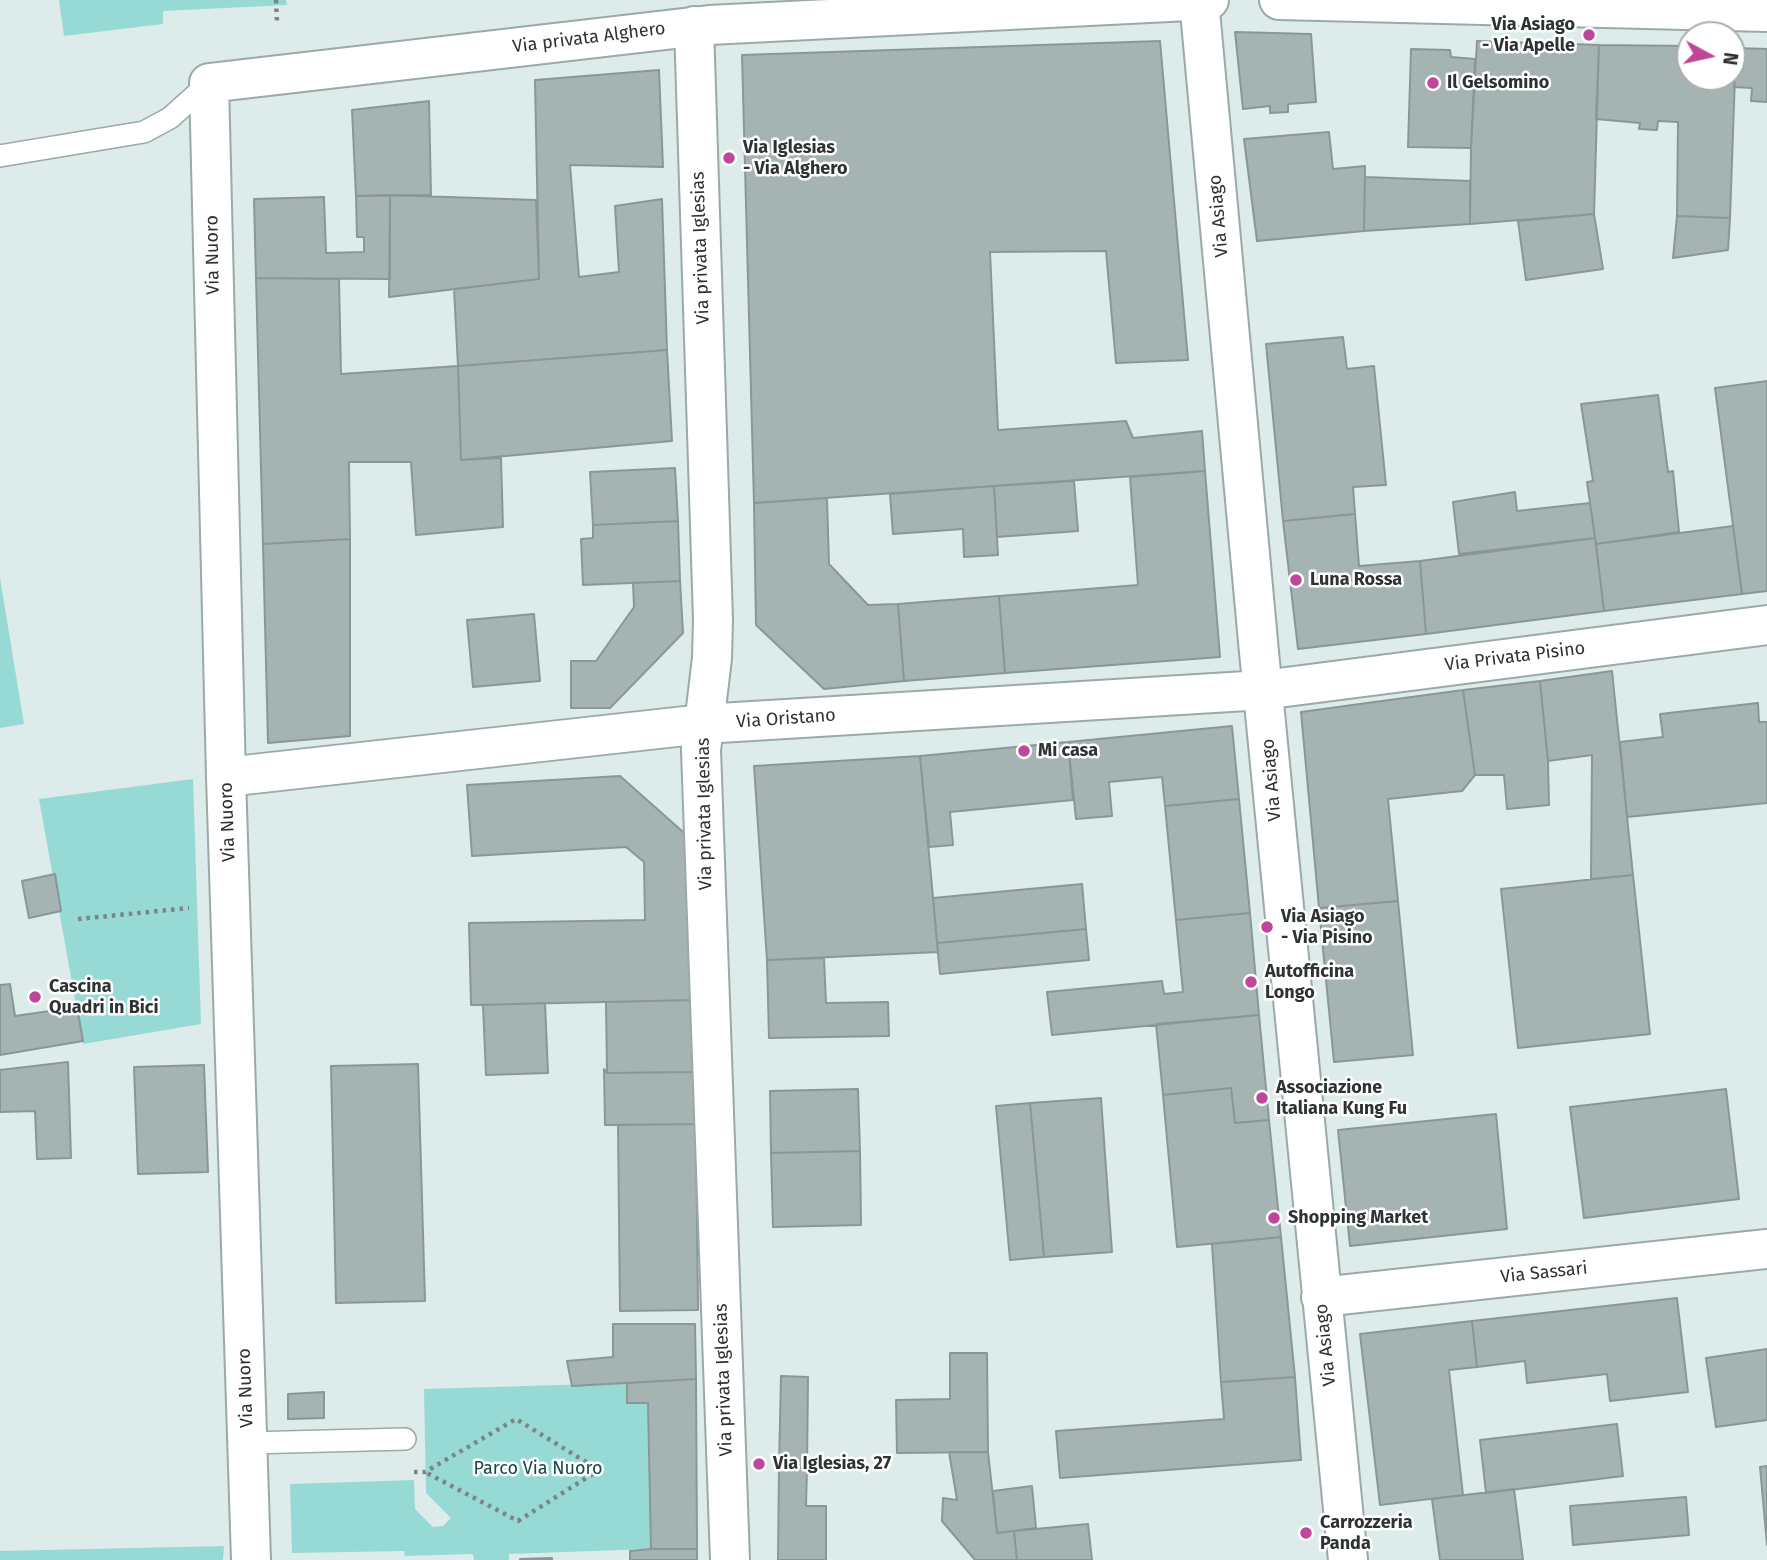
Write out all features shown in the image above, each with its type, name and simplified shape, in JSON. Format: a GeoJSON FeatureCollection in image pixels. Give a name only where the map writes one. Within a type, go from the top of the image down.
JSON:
{"type":"FeatureCollection","features":[{"type":"Feature","properties":{"kind":"street","name":"Via Asiago"},"geometry":{"type":"LineString","coordinates":[[1199,0],[1348,1560]]}},
{"type":"Feature","properties":{"kind":"street","name":"Via privata Alghero"},"geometry":{"type":"LineString","coordinates":[[209,83],[694,26],[1209,0]]}},
{"type":"Feature","properties":{"kind":"street"},"geometry":{"type":"LineString","coordinates":[[1279,0],[1767,12]]}},
{"type":"Feature","properties":{"kind":"street","name":"Via privata Iglesias"},"geometry":{"type":"LineString","coordinates":[[694,26],[713,620],[711,669],[701,750],[730,1560]]}},
{"type":"Feature","properties":{"kind":"street","name":"Via Nuoro"},"geometry":{"type":"LineString","coordinates":[[209,83],[226,777],[251,1560]]}},
{"type":"Feature","properties":{"kind":"street","name":"Via Privata Pisino"},"geometry":{"type":"LineString","coordinates":[[1263,690],[1767,625]]}},
{"type":"Feature","properties":{"kind":"street","name":"Via Oristano"},"geometry":{"type":"LineString","coordinates":[[226,777],[703,724],[1263,690]]}},
{"type":"Feature","properties":{"kind":"street","name":"Via Sassari"},"geometry":{"type":"LineString","coordinates":[[1321,1297],[1767,1249]]}},
{"type":"Feature","properties":{"kind":"lane"},"geometry":{"type":"LineString","coordinates":[[0,156],[144,132],[170,118],[209,83]]}},
{"type":"Feature","properties":{"kind":"lane"},"geometry":{"type":"LineString","coordinates":[[248,1443],[405,1439]]}},
{"type":"Feature","properties":{"kind":"path"},"geometry":{"type":"LineString","coordinates":[[276,0],[277,22]]}},
{"type":"Feature","properties":{"kind":"path"},"geometry":{"type":"LineString","coordinates":[[78,919],[202,907]]}},
{"type":"Feature","properties":{"kind":"path"},"geometry":{"type":"LineString","coordinates":[[516,1419],[599,1470],[518,1521],[425,1472],[516,1419]]}},
{"type":"Feature","properties":{"kind":"green space"},"geometry":{"type":"Polygon","coordinates":[[[59,0],[286,0],[287,5],[163,11],[163,24],[64,36],[59,0]]]}},
{"type":"Feature","properties":{"kind":"green space"},"geometry":{"type":"Polygon","coordinates":[[[0,578],[24,724],[0,728],[0,578]]]}},
{"type":"Feature","properties":{"kind":"green space"},"geometry":{"type":"Polygon","coordinates":[[[193,779],[201,1024],[83,1044],[39,799],[193,779]]]}},
{"type":"Feature","properties":{"kind":"green space","name":"Parco Via Nuoro"},"geometry":{"type":"Polygon","coordinates":[[[627,1383],[627,1403],[648,1403],[651,1549],[509,1554],[509,1560],[474,1560],[473,1554],[405,1556],[404,1551],[292,1553],[290,1484],[414,1480],[415,1509],[433,1527],[443,1526],[451,1518],[426,1493],[424,1389],[627,1383]]]}},
{"type":"Feature","properties":{"kind":"green space"},"geometry":{"type":"Polygon","coordinates":[[[224,1546],[223,1560],[0,1560],[0,1551],[224,1546]]]}},
{"type":"Feature","properties":{"kind":"building"},"geometry":{"type":"Polygon","coordinates":[[[1235,32],[1311,34],[1316,102],[1288,104],[1288,112],[1270,113],[1270,106],[1243,109],[1235,32]]]}},
{"type":"Feature","properties":{"kind":"building"},"geometry":{"type":"Polygon","coordinates":[[[1160,41],[1188,360],[1116,363],[1106,251],[990,252],[998,430],[1126,421],[1133,438],[1202,431],[1205,471],[754,503],[742,55],[1160,41]]]}},
{"type":"Feature","properties":{"kind":"building"},"geometry":{"type":"Polygon","coordinates":[[[1477,41],[1599,45],[1594,214],[1470,224],[1477,41]]]}},
{"type":"Feature","properties":{"kind":"building"},"geometry":{"type":"Polygon","coordinates":[[[1599,45],[1676,46],[1676,91],[1734,91],[1730,218],[1677,216],[1678,122],[1658,121],[1657,130],[1639,129],[1640,123],[1596,119],[1599,45]]]}},
{"type":"Feature","properties":{"kind":"building"},"geometry":{"type":"Polygon","coordinates":[[[1746,48],[1767,49],[1767,102],[1751,101],[1752,88],[1746,88],[1746,48]]]}},
{"type":"Feature","properties":{"kind":"building"},"geometry":{"type":"Polygon","coordinates":[[[1411,49],[1450,50],[1451,57],[1475,59],[1471,148],[1408,147],[1411,49]]]}},
{"type":"Feature","properties":{"kind":"building"},"geometry":{"type":"Polygon","coordinates":[[[659,70],[663,167],[570,165],[579,277],[619,272],[615,206],[662,199],[667,350],[458,366],[454,289],[539,279],[535,80],[659,70]]]}},
{"type":"Feature","properties":{"kind":"building"},"geometry":{"type":"Polygon","coordinates":[[[429,101],[431,195],[356,196],[352,110],[429,101]]]}},
{"type":"Feature","properties":{"kind":"building"},"geometry":{"type":"Polygon","coordinates":[[[1329,132],[1333,169],[1365,166],[1364,231],[1257,241],[1244,139],[1329,132]]]}},
{"type":"Feature","properties":{"kind":"building"},"geometry":{"type":"Polygon","coordinates":[[[1365,177],[1470,181],[1470,224],[1364,231],[1365,177]]]}},
{"type":"Feature","properties":{"kind":"building"},"geometry":{"type":"Polygon","coordinates":[[[390,195],[390,279],[256,278],[254,199],[324,197],[326,253],[364,252],[364,237],[357,237],[356,196],[390,195]]]}},
{"type":"Feature","properties":{"kind":"building"},"geometry":{"type":"Polygon","coordinates":[[[390,195],[536,200],[539,279],[389,297],[390,195]]]}},
{"type":"Feature","properties":{"kind":"building"},"geometry":{"type":"Polygon","coordinates":[[[1594,214],[1603,269],[1526,280],[1518,221],[1594,214]]]}},
{"type":"Feature","properties":{"kind":"building"},"geometry":{"type":"Polygon","coordinates":[[[1677,216],[1730,218],[1728,250],[1673,258],[1677,216]]]}},
{"type":"Feature","properties":{"kind":"building"},"geometry":{"type":"Polygon","coordinates":[[[256,278],[339,279],[341,374],[458,366],[461,460],[501,458],[503,527],[416,535],[411,462],[349,462],[350,539],[263,544],[256,278]]]}},
{"type":"Feature","properties":{"kind":"building"},"geometry":{"type":"Polygon","coordinates":[[[1343,337],[1347,369],[1374,366],[1386,485],[1353,487],[1355,514],[1283,521],[1266,344],[1343,337]]]}},
{"type":"Feature","properties":{"kind":"building"},"geometry":{"type":"Polygon","coordinates":[[[667,350],[672,441],[461,460],[458,366],[667,350]]]}},
{"type":"Feature","properties":{"kind":"building"},"geometry":{"type":"Polygon","coordinates":[[[1767,381],[1767,591],[1742,594],[1715,388],[1767,381]]]}},
{"type":"Feature","properties":{"kind":"building"},"geometry":{"type":"Polygon","coordinates":[[[1658,395],[1668,472],[1673,471],[1679,532],[1596,544],[1587,482],[1593,481],[1581,404],[1658,395]]]}},
{"type":"Feature","properties":{"kind":"building"},"geometry":{"type":"Polygon","coordinates":[[[675,468],[678,521],[593,525],[590,472],[675,468]]]}},
{"type":"Feature","properties":{"kind":"building"},"geometry":{"type":"Polygon","coordinates":[[[1205,471],[1220,657],[1005,673],[999,596],[1138,585],[1130,477],[1205,471]]]}},
{"type":"Feature","properties":{"kind":"building"},"geometry":{"type":"Polygon","coordinates":[[[1074,481],[1078,531],[997,537],[994,486],[1074,481]]]}},
{"type":"Feature","properties":{"kind":"building"},"geometry":{"type":"Polygon","coordinates":[[[994,486],[998,555],[964,557],[963,529],[893,534],[890,494],[994,486]]]}},
{"type":"Feature","properties":{"kind":"building"},"geometry":{"type":"Polygon","coordinates":[[[1515,492],[1517,511],[1590,503],[1595,538],[1459,554],[1453,502],[1515,492]]]}},
{"type":"Feature","properties":{"kind":"building"},"geometry":{"type":"Polygon","coordinates":[[[827,498],[829,564],[868,605],[898,604],[904,681],[824,689],[756,625],[754,503],[827,498]]]}},
{"type":"Feature","properties":{"kind":"building"},"geometry":{"type":"Polygon","coordinates":[[[1355,514],[1359,566],[1420,561],[1426,634],[1298,649],[1283,521],[1355,514]]]}},
{"type":"Feature","properties":{"kind":"building"},"geometry":{"type":"Polygon","coordinates":[[[678,521],[680,581],[583,585],[581,539],[593,538],[593,525],[678,521]]]}},
{"type":"Feature","properties":{"kind":"building"},"geometry":{"type":"Polygon","coordinates":[[[1733,526],[1742,594],[1604,611],[1596,544],[1733,526]]]}},
{"type":"Feature","properties":{"kind":"building"},"geometry":{"type":"Polygon","coordinates":[[[1595,538],[1604,611],[1426,634],[1420,561],[1595,538]]]}},
{"type":"Feature","properties":{"kind":"building"},"geometry":{"type":"Polygon","coordinates":[[[350,539],[350,736],[268,743],[263,544],[350,539]]]}},
{"type":"Feature","properties":{"kind":"building"},"geometry":{"type":"Polygon","coordinates":[[[680,581],[683,633],[610,708],[571,708],[571,661],[596,661],[634,607],[633,583],[680,581]]]}},
{"type":"Feature","properties":{"kind":"building"},"geometry":{"type":"Polygon","coordinates":[[[999,596],[1005,673],[904,681],[898,604],[999,596]]]}},
{"type":"Feature","properties":{"kind":"building"},"geometry":{"type":"Polygon","coordinates":[[[534,614],[540,681],[473,687],[467,620],[534,614]]]}},
{"type":"Feature","properties":{"kind":"building"},"geometry":{"type":"Polygon","coordinates":[[[1612,671],[1633,875],[1591,879],[1592,755],[1548,761],[1540,681],[1612,671]]]}},
{"type":"Feature","properties":{"kind":"building"},"geometry":{"type":"Polygon","coordinates":[[[1540,681],[1548,761],[1549,805],[1507,809],[1504,775],[1475,775],[1463,690],[1540,681]]]}},
{"type":"Feature","properties":{"kind":"building"},"geometry":{"type":"Polygon","coordinates":[[[1463,690],[1475,775],[1462,791],[1388,799],[1398,901],[1319,908],[1301,712],[1463,690]]]}},
{"type":"Feature","properties":{"kind":"building"},"geometry":{"type":"Polygon","coordinates":[[[1758,703],[1759,722],[1767,722],[1767,803],[1627,817],[1620,742],[1663,737],[1660,714],[1758,703]]]}},
{"type":"Feature","properties":{"kind":"building"},"geometry":{"type":"Polygon","coordinates":[[[1232,726],[1239,799],[1165,806],[1162,777],[1109,782],[1112,816],[1076,819],[1068,742],[1232,726]]]}},
{"type":"Feature","properties":{"kind":"building"},"geometry":{"type":"Polygon","coordinates":[[[1068,742],[1073,800],[950,812],[953,845],[929,847],[920,756],[1068,742]]]}},
{"type":"Feature","properties":{"kind":"building"},"geometry":{"type":"Polygon","coordinates":[[[920,756],[938,952],[767,960],[754,766],[920,756]]]}},
{"type":"Feature","properties":{"kind":"building"},"geometry":{"type":"Polygon","coordinates":[[[620,776],[691,839],[694,1000],[471,1005],[469,923],[645,920],[644,862],[626,847],[472,856],[467,785],[620,776]]]}},
{"type":"Feature","properties":{"kind":"building"},"geometry":{"type":"Polygon","coordinates":[[[1239,799],[1250,913],[1176,920],[1165,806],[1239,799]]]}},
{"type":"Feature","properties":{"kind":"building"},"geometry":{"type":"Polygon","coordinates":[[[55,874],[61,911],[29,918],[22,881],[55,874]]]}},
{"type":"Feature","properties":{"kind":"building"},"geometry":{"type":"Polygon","coordinates":[[[1633,875],[1650,1034],[1518,1048],[1501,889],[1633,875]]]}},
{"type":"Feature","properties":{"kind":"building"},"geometry":{"type":"Polygon","coordinates":[[[1082,884],[1086,929],[937,943],[933,898],[1082,884]]]}},
{"type":"Feature","properties":{"kind":"building"},"geometry":{"type":"Polygon","coordinates":[[[1398,901],[1413,1055],[1334,1062],[1319,908],[1398,901]]]}},
{"type":"Feature","properties":{"kind":"building"},"geometry":{"type":"Polygon","coordinates":[[[1250,913],[1259,1015],[1052,1035],[1047,992],[1162,981],[1164,994],[1183,992],[1176,920],[1250,913]]]}},
{"type":"Feature","properties":{"kind":"building"},"geometry":{"type":"Polygon","coordinates":[[[1086,929],[1089,960],[940,974],[937,943],[1086,929]]]}},
{"type":"Feature","properties":{"kind":"building"},"geometry":{"type":"Polygon","coordinates":[[[824,958],[826,1003],[888,1002],[889,1036],[769,1038],[767,960],[824,958]]]}},
{"type":"Feature","properties":{"kind":"building"},"geometry":{"type":"Polygon","coordinates":[[[10,984],[15,1016],[77,1007],[83,1041],[0,1055],[0,985],[10,984]]]}},
{"type":"Feature","properties":{"kind":"building"},"geometry":{"type":"Polygon","coordinates":[[[694,1000],[694,1072],[607,1073],[606,1002],[694,1000]]]}},
{"type":"Feature","properties":{"kind":"building"},"geometry":{"type":"Polygon","coordinates":[[[545,1003],[548,1073],[486,1075],[483,1005],[545,1003]]]}},
{"type":"Feature","properties":{"kind":"building"},"geometry":{"type":"Polygon","coordinates":[[[1259,1015],[1269,1120],[1235,1123],[1231,1088],[1163,1095],[1156,1024],[1259,1015]]]}},
{"type":"Feature","properties":{"kind":"building"},"geometry":{"type":"Polygon","coordinates":[[[68,1062],[71,1158],[37,1159],[35,1111],[0,1112],[0,1070],[68,1062]]]}},
{"type":"Feature","properties":{"kind":"building"},"geometry":{"type":"Polygon","coordinates":[[[418,1064],[425,1301],[336,1303],[331,1066],[418,1064]]]}},
{"type":"Feature","properties":{"kind":"building"},"geometry":{"type":"Polygon","coordinates":[[[204,1065],[208,1172],[138,1174],[134,1067],[204,1065]]]}},
{"type":"Feature","properties":{"kind":"building"},"geometry":{"type":"Polygon","coordinates":[[[604,1069],[607,1073],[694,1072],[696,1124],[605,1125],[604,1069]]]}},
{"type":"Feature","properties":{"kind":"building"},"geometry":{"type":"Polygon","coordinates":[[[1231,1088],[1235,1123],[1269,1120],[1281,1237],[1177,1247],[1163,1095],[1231,1088]]]}},
{"type":"Feature","properties":{"kind":"building"},"geometry":{"type":"Polygon","coordinates":[[[858,1089],[860,1151],[771,1153],[770,1091],[858,1089]]]}},
{"type":"Feature","properties":{"kind":"building"},"geometry":{"type":"Polygon","coordinates":[[[1726,1089],[1739,1199],[1584,1218],[1570,1107],[1726,1089]]]}},
{"type":"Feature","properties":{"kind":"building"},"geometry":{"type":"Polygon","coordinates":[[[1101,1098],[1112,1252],[1044,1257],[1030,1103],[1101,1098]]]}},
{"type":"Feature","properties":{"kind":"building"},"geometry":{"type":"Polygon","coordinates":[[[1030,1103],[1044,1257],[1010,1260],[996,1106],[1030,1103]]]}},
{"type":"Feature","properties":{"kind":"building"},"geometry":{"type":"Polygon","coordinates":[[[1496,1114],[1507,1229],[1350,1246],[1338,1130],[1496,1114]]]}},
{"type":"Feature","properties":{"kind":"building"},"geometry":{"type":"Polygon","coordinates":[[[696,1124],[698,1310],[620,1311],[618,1125],[696,1124]]]}},
{"type":"Feature","properties":{"kind":"building"},"geometry":{"type":"Polygon","coordinates":[[[860,1151],[861,1225],[773,1227],[771,1153],[860,1151]]]}},
{"type":"Feature","properties":{"kind":"building"},"geometry":{"type":"Polygon","coordinates":[[[1281,1237],[1295,1377],[1221,1382],[1212,1244],[1281,1237]]]}},
{"type":"Feature","properties":{"kind":"building"},"geometry":{"type":"Polygon","coordinates":[[[1677,1298],[1688,1392],[1610,1401],[1607,1374],[1527,1383],[1525,1361],[1477,1367],[1472,1321],[1677,1298]]]}},
{"type":"Feature","properties":{"kind":"building"},"geometry":{"type":"Polygon","coordinates":[[[1472,1321],[1477,1367],[1449,1370],[1463,1495],[1380,1505],[1360,1334],[1472,1321]]]}},
{"type":"Feature","properties":{"kind":"building"},"geometry":{"type":"Polygon","coordinates":[[[613,1324],[695,1324],[696,1379],[572,1386],[567,1361],[613,1357],[613,1324]]]}},
{"type":"Feature","properties":{"kind":"building"},"geometry":{"type":"Polygon","coordinates":[[[1767,1349],[1767,1420],[1716,1427],[1706,1358],[1767,1349]]]}},
{"type":"Feature","properties":{"kind":"building"},"geometry":{"type":"Polygon","coordinates":[[[950,1353],[987,1353],[988,1452],[897,1453],[896,1400],[950,1399],[950,1353]]]}},
{"type":"Feature","properties":{"kind":"building"},"geometry":{"type":"Polygon","coordinates":[[[781,1376],[808,1377],[807,1468],[779,1467],[781,1376]]]}},
{"type":"Feature","properties":{"kind":"building"},"geometry":{"type":"Polygon","coordinates":[[[1295,1377],[1301,1460],[1060,1478],[1056,1431],[1224,1419],[1221,1382],[1295,1377]]]}},
{"type":"Feature","properties":{"kind":"building"},"geometry":{"type":"Polygon","coordinates":[[[696,1379],[697,1549],[651,1549],[648,1403],[627,1403],[627,1383],[696,1379]]]}},
{"type":"Feature","properties":{"kind":"building"},"geometry":{"type":"Polygon","coordinates":[[[324,1392],[324,1418],[288,1419],[288,1394],[324,1392]]]}},
{"type":"Feature","properties":{"kind":"building"},"geometry":{"type":"Polygon","coordinates":[[[1617,1424],[1623,1476],[1486,1493],[1480,1440],[1617,1424]]]}},
{"type":"Feature","properties":{"kind":"building"},"geometry":{"type":"Polygon","coordinates":[[[949,1452],[988,1452],[997,1533],[1014,1531],[1017,1560],[975,1560],[942,1521],[943,1498],[957,1500],[949,1452]]]}},
{"type":"Feature","properties":{"kind":"building"},"geometry":{"type":"Polygon","coordinates":[[[1767,1466],[1767,1545],[1760,1467],[1767,1466]]]}},
{"type":"Feature","properties":{"kind":"building"},"geometry":{"type":"Polygon","coordinates":[[[779,1467],[807,1468],[806,1506],[826,1506],[826,1560],[778,1560],[779,1467]]]}},
{"type":"Feature","properties":{"kind":"building"},"geometry":{"type":"Polygon","coordinates":[[[1032,1486],[1036,1528],[997,1533],[993,1491],[1032,1486]]]}},
{"type":"Feature","properties":{"kind":"building"},"geometry":{"type":"Polygon","coordinates":[[[1514,1489],[1523,1560],[1440,1560],[1432,1499],[1514,1489]]]}},
{"type":"Feature","properties":{"kind":"building"},"geometry":{"type":"Polygon","coordinates":[[[1686,1497],[1689,1535],[1573,1545],[1570,1506],[1686,1497]]]}},
{"type":"Feature","properties":{"kind":"building"},"geometry":{"type":"Polygon","coordinates":[[[1088,1524],[1092,1560],[1017,1560],[1014,1531],[1088,1524]]]}},
{"type":"Feature","properties":{"kind":"building"},"geometry":{"type":"Polygon","coordinates":[[[697,1549],[697,1560],[630,1560],[630,1551],[697,1549]]]}},
{"type":"Feature","properties":{"kind":"building"},"geometry":{"type":"Polygon","coordinates":[[[520,1559],[552,1560],[520,1560],[520,1559]]]}},
{"type":"Feature","properties":{"kind":"place","name":"Via Asiago - Via Apelle"},"geometry":{"type":"Point","coordinates":[1589,35]}},
{"type":"Feature","properties":{"kind":"place","name":"Il Gelsomino"},"geometry":{"type":"Point","coordinates":[1433,83]}},
{"type":"Feature","properties":{"kind":"place","name":"Via Iglesias - Via Alghero"},"geometry":{"type":"Point","coordinates":[729,158]}},
{"type":"Feature","properties":{"kind":"place","name":"Luna Rossa"},"geometry":{"type":"Point","coordinates":[1296,580]}},
{"type":"Feature","properties":{"kind":"place","name":"Mi casa"},"geometry":{"type":"Point","coordinates":[1024,751]}},
{"type":"Feature","properties":{"kind":"place","name":"Via Asiago - Via Pisino"},"geometry":{"type":"Point","coordinates":[1267,927]}},
{"type":"Feature","properties":{"kind":"place","name":"Autofficina Longo"},"geometry":{"type":"Point","coordinates":[1251,982]}},
{"type":"Feature","properties":{"kind":"place","name":"Cascina Quadri in Bici"},"geometry":{"type":"Point","coordinates":[35,997]}},
{"type":"Feature","properties":{"kind":"place","name":"Associazione Italiana Kung Fu"},"geometry":{"type":"Point","coordinates":[1262,1098]}},
{"type":"Feature","properties":{"kind":"place","name":"Shopping Market"},"geometry":{"type":"Point","coordinates":[1274,1218]}},
{"type":"Feature","properties":{"kind":"place","name":"Via Iglesias, 27"},"geometry":{"type":"Point","coordinates":[759,1464]}},
{"type":"Feature","properties":{"kind":"place","name":"Carrozzeria Panda"},"geometry":{"type":"Point","coordinates":[1306,1533]}}]}
